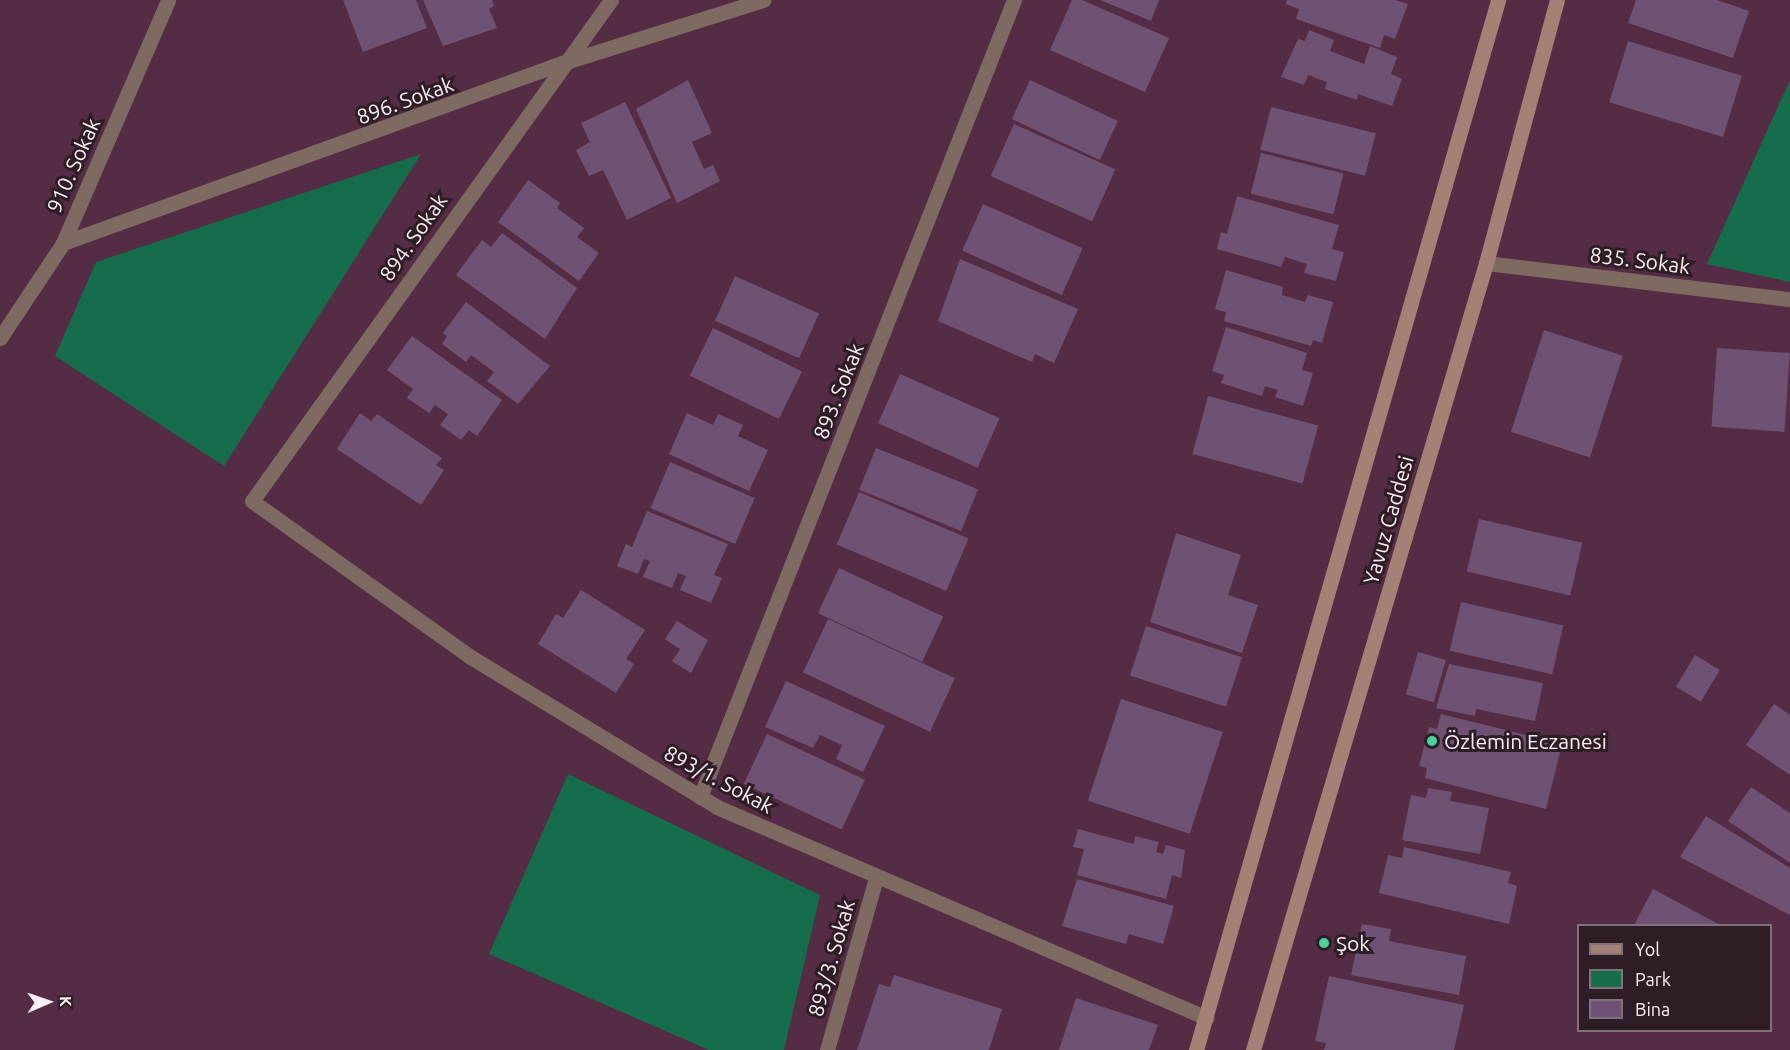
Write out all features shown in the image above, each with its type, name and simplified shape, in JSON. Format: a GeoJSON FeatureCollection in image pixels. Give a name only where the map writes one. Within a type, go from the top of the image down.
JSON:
{"type":"FeatureCollection","features":[{"type":"Feature","properties":{"kind":"main road","name":"Yavuz Caddesi"},"geometry":{"type":"LineString","coordinates":[[1196,1050],[1498,0]]}},
{"type":"Feature","properties":{"kind":"main road","name":"Yavuz Caddesi"},"geometry":{"type":"LineString","coordinates":[[1252,1050],[1486,263],[1557,0]]}},
{"type":"Feature","properties":{"kind":"street","name":"910. Sokak"},"geometry":{"type":"LineString","coordinates":[[0,338],[63,243],[168,0]]}},
{"type":"Feature","properties":{"kind":"street","name":"894. Sokak"},"geometry":{"type":"LineString","coordinates":[[252,501],[562,63],[611,0]]}},
{"type":"Feature","properties":{"kind":"street","name":"896. Sokak"},"geometry":{"type":"LineString","coordinates":[[63,243],[562,63],[763,0]]}},
{"type":"Feature","properties":{"kind":"street","name":"893. Sokak"},"geometry":{"type":"LineString","coordinates":[[700,797],[1014,0]]}},
{"type":"Feature","properties":{"kind":"street","name":"835. Sokak"},"geometry":{"type":"LineString","coordinates":[[1486,263],[1790,299]]}},
{"type":"Feature","properties":{"kind":"street","name":"893/1. Sokak"},"geometry":{"type":"LineString","coordinates":[[252,501],[469,656],[700,797],[876,878],[1207,1018]]}},
{"type":"Feature","properties":{"kind":"street","name":"893/3. Sokak"},"geometry":{"type":"LineString","coordinates":[[827,1050],[876,878]]}},
{"type":"Feature","properties":{"kind":"green space"},"geometry":{"type":"Polygon","coordinates":[[[1790,80],[1790,282],[1707,264],[1790,80]]]}},
{"type":"Feature","properties":{"kind":"green space"},"geometry":{"type":"Polygon","coordinates":[[[421,154],[224,466],[55,356],[96,262],[421,154]]]}},
{"type":"Feature","properties":{"kind":"green space"},"geometry":{"type":"Polygon","coordinates":[[[568,774],[820,895],[784,1050],[709,1050],[489,954],[568,774]]]}},
{"type":"Feature","properties":{"kind":"building"},"geometry":{"type":"Polygon","coordinates":[[[343,0],[416,0],[427,28],[363,52],[343,0]]]}},
{"type":"Feature","properties":{"kind":"building"},"geometry":{"type":"Polygon","coordinates":[[[423,0],[492,0],[494,6],[489,9],[497,28],[443,46],[423,0]]]}},
{"type":"Feature","properties":{"kind":"building"},"geometry":{"type":"Polygon","coordinates":[[[1072,0],[1082,0],[1169,38],[1145,92],[1050,50],[1072,0]]]}},
{"type":"Feature","properties":{"kind":"building"},"geometry":{"type":"Polygon","coordinates":[[[1100,0],[1159,0],[1151,21],[1100,0]]]}},
{"type":"Feature","properties":{"kind":"building"},"geometry":{"type":"Polygon","coordinates":[[[1287,0],[1395,0],[1408,4],[1395,39],[1384,35],[1380,48],[1296,19],[1299,9],[1286,4],[1287,0]]]}},
{"type":"Feature","properties":{"kind":"building"},"geometry":{"type":"Polygon","coordinates":[[[1636,0],[1717,0],[1749,11],[1733,58],[1628,23],[1636,0]]]}},
{"type":"Feature","properties":{"kind":"building"},"geometry":{"type":"Polygon","coordinates":[[[1309,30],[1334,40],[1330,51],[1364,64],[1370,46],[1397,57],[1391,74],[1402,79],[1392,106],[1358,94],[1357,100],[1325,89],[1327,82],[1308,75],[1304,85],[1281,77],[1298,39],[1305,41],[1309,30]]]}},
{"type":"Feature","properties":{"kind":"building"},"geometry":{"type":"Polygon","coordinates":[[[1628,41],[1742,76],[1723,137],[1609,102],[1628,41]]]}},
{"type":"Feature","properties":{"kind":"building"},"geometry":{"type":"Polygon","coordinates":[[[688,80],[712,133],[692,142],[704,169],[713,165],[720,181],[677,203],[636,109],[688,80]]]}},
{"type":"Feature","properties":{"kind":"building"},"geometry":{"type":"Polygon","coordinates":[[[1030,80],[1118,121],[1100,160],[1012,119],[1030,80]]]}},
{"type":"Feature","properties":{"kind":"building"},"geometry":{"type":"Polygon","coordinates":[[[625,102],[671,198],[627,220],[603,170],[589,176],[576,150],[590,142],[581,123],[625,102]]]}},
{"type":"Feature","properties":{"kind":"building"},"geometry":{"type":"Polygon","coordinates":[[[1271,107],[1376,133],[1365,176],[1260,150],[1271,107]]]}},
{"type":"Feature","properties":{"kind":"building"},"geometry":{"type":"Polygon","coordinates":[[[1014,124],[1115,169],[1092,221],[991,176],[1014,124]]]}},
{"type":"Feature","properties":{"kind":"building"},"geometry":{"type":"Polygon","coordinates":[[[1261,153],[1343,174],[1333,214],[1251,194],[1261,153]]]}},
{"type":"Feature","properties":{"kind":"building"},"geometry":{"type":"Polygon","coordinates":[[[528,180],[560,203],[557,208],[584,228],[577,237],[599,253],[579,281],[498,222],[528,180]]]}},
{"type":"Feature","properties":{"kind":"building"},"geometry":{"type":"Polygon","coordinates":[[[1237,196],[1339,225],[1332,249],[1344,252],[1336,281],[1304,273],[1307,264],[1285,257],[1281,267],[1217,249],[1221,232],[1227,234],[1237,196]]]}},
{"type":"Feature","properties":{"kind":"building"},"geometry":{"type":"Polygon","coordinates":[[[983,204],[1083,248],[1062,295],[962,251],[983,204]]]}},
{"type":"Feature","properties":{"kind":"building"},"geometry":{"type":"Polygon","coordinates":[[[502,233],[577,288],[545,339],[456,275],[482,240],[491,247],[502,233]]]}},
{"type":"Feature","properties":{"kind":"building"},"geometry":{"type":"Polygon","coordinates":[[[960,259],[1078,309],[1054,363],[1035,354],[1032,362],[938,321],[960,259]]]}},
{"type":"Feature","properties":{"kind":"building"},"geometry":{"type":"Polygon","coordinates":[[[1226,270],[1283,287],[1282,295],[1305,302],[1308,295],[1333,302],[1322,343],[1313,340],[1311,346],[1224,321],[1226,312],[1215,309],[1226,270]]]}},
{"type":"Feature","properties":{"kind":"building"},"geometry":{"type":"Polygon","coordinates":[[[735,276],[819,313],[799,358],[715,321],[735,276]]]}},
{"type":"Feature","properties":{"kind":"building"},"geometry":{"type":"Polygon","coordinates":[[[466,302],[550,366],[518,404],[487,381],[494,372],[471,355],[466,362],[442,344],[447,336],[443,333],[466,302]]]}},
{"type":"Feature","properties":{"kind":"building"},"geometry":{"type":"Polygon","coordinates":[[[1226,327],[1307,353],[1302,370],[1313,373],[1303,406],[1275,397],[1278,390],[1265,386],[1262,396],[1221,383],[1224,375],[1212,371],[1226,327]]]}},
{"type":"Feature","properties":{"kind":"building"},"geometry":{"type":"Polygon","coordinates":[[[713,328],[802,371],[779,419],[690,376],[713,328]]]}},
{"type":"Feature","properties":{"kind":"building"},"geometry":{"type":"Polygon","coordinates":[[[1544,330],[1623,356],[1590,457],[1511,432],[1544,330]]]}},
{"type":"Feature","properties":{"kind":"building"},"geometry":{"type":"Polygon","coordinates":[[[412,336],[502,400],[477,436],[469,430],[461,440],[440,425],[448,414],[435,405],[429,413],[407,398],[413,389],[387,370],[412,336]]]}},
{"type":"Feature","properties":{"kind":"building"},"geometry":{"type":"Polygon","coordinates":[[[1717,348],[1790,353],[1784,432],[1711,427],[1717,348]]]}},
{"type":"Feature","properties":{"kind":"building"},"geometry":{"type":"Polygon","coordinates":[[[900,374],[1000,418],[978,468],[878,423],[900,374]]]}},
{"type":"Feature","properties":{"kind":"building"},"geometry":{"type":"Polygon","coordinates":[[[1208,396],[1318,426],[1303,483],[1192,454],[1208,396]]]}},
{"type":"Feature","properties":{"kind":"building"},"geometry":{"type":"Polygon","coordinates":[[[360,413],[371,421],[377,414],[442,458],[436,465],[444,470],[421,505],[337,449],[360,413]]]}},
{"type":"Feature","properties":{"kind":"building"},"geometry":{"type":"Polygon","coordinates":[[[687,413],[713,425],[718,414],[743,425],[738,436],[768,450],[749,491],[669,454],[687,413]]]}},
{"type":"Feature","properties":{"kind":"building"},"geometry":{"type":"Polygon","coordinates":[[[876,448],[978,489],[961,531],[859,490],[876,448]]]}},
{"type":"Feature","properties":{"kind":"building"},"geometry":{"type":"Polygon","coordinates":[[[670,462],[755,498],[735,544],[650,508],[670,462]]]}},
{"type":"Feature","properties":{"kind":"building"},"geometry":{"type":"Polygon","coordinates":[[[859,492],[969,538],[946,591],[837,544],[859,492]]]}},
{"type":"Feature","properties":{"kind":"building"},"geometry":{"type":"Polygon","coordinates":[[[647,511],[728,544],[714,575],[722,578],[711,603],[680,590],[686,576],[678,573],[672,588],[643,577],[650,561],[644,559],[638,574],[617,566],[626,544],[632,547],[647,511]]]}},
{"type":"Feature","properties":{"kind":"building"},"geometry":{"type":"Polygon","coordinates":[[[1479,519],[1582,543],[1570,595],[1467,572],[1479,519]]]}},
{"type":"Feature","properties":{"kind":"building"},"geometry":{"type":"Polygon","coordinates":[[[1176,533],[1241,555],[1228,595],[1258,605],[1242,653],[1150,622],[1176,533]]]}},
{"type":"Feature","properties":{"kind":"building"},"geometry":{"type":"Polygon","coordinates":[[[839,568],[943,617],[922,662],[818,613],[839,568]]]}},
{"type":"Feature","properties":{"kind":"building"},"geometry":{"type":"Polygon","coordinates":[[[581,590],[645,630],[626,659],[634,664],[616,693],[538,644],[556,614],[563,618],[581,590]]]}},
{"type":"Feature","properties":{"kind":"building"},"geometry":{"type":"Polygon","coordinates":[[[1461,602],[1563,626],[1552,674],[1450,651],[1461,602]]]}},
{"type":"Feature","properties":{"kind":"building"},"geometry":{"type":"Polygon","coordinates":[[[828,619],[955,678],[930,732],[803,672],[828,619]]]}},
{"type":"Feature","properties":{"kind":"building"},"geometry":{"type":"Polygon","coordinates":[[[677,621],[708,640],[691,673],[672,661],[680,649],[665,639],[677,621]]]}},
{"type":"Feature","properties":{"kind":"building"},"geometry":{"type":"Polygon","coordinates":[[[1146,626],[1242,657],[1226,707],[1130,675],[1146,626]]]}},
{"type":"Feature","properties":{"kind":"building"},"geometry":{"type":"Polygon","coordinates":[[[1418,652],[1446,660],[1434,702],[1406,694],[1418,652]]]}},
{"type":"Feature","properties":{"kind":"building"},"geometry":{"type":"Polygon","coordinates":[[[1695,655],[1720,670],[1701,702],[1676,687],[1695,655]]]}},
{"type":"Feature","properties":{"kind":"building"},"geometry":{"type":"Polygon","coordinates":[[[1449,664],[1543,683],[1535,721],[1476,709],[1475,716],[1436,708],[1449,664]]]}},
{"type":"Feature","properties":{"kind":"building"},"geometry":{"type":"Polygon","coordinates":[[[786,681],[885,726],[863,772],[836,759],[842,745],[820,735],[813,748],[765,727],[786,681]]]}},
{"type":"Feature","properties":{"kind":"building"},"geometry":{"type":"Polygon","coordinates":[[[1121,699],[1223,732],[1190,834],[1088,801],[1121,699]]]}},
{"type":"Feature","properties":{"kind":"building"},"geometry":{"type":"Polygon","coordinates":[[[1774,704],[1790,715],[1790,775],[1746,745],[1774,704]]]}},
{"type":"Feature","properties":{"kind":"building"},"geometry":{"type":"Polygon","coordinates":[[[1441,714],[1562,744],[1546,809],[1425,778],[1427,768],[1419,766],[1429,727],[1437,729],[1441,714]]]}},
{"type":"Feature","properties":{"kind":"building"},"geometry":{"type":"Polygon","coordinates":[[[767,734],[865,780],[842,829],[744,784],[767,734]]]}},
{"type":"Feature","properties":{"kind":"building"},"geometry":{"type":"Polygon","coordinates":[[[1751,787],[1790,813],[1790,863],[1728,821],[1751,787]]]}},
{"type":"Feature","properties":{"kind":"building"},"geometry":{"type":"Polygon","coordinates":[[[1428,788],[1452,792],[1450,801],[1489,808],[1480,854],[1402,840],[1411,795],[1426,798],[1428,788]]]}},
{"type":"Feature","properties":{"kind":"building"},"geometry":{"type":"Polygon","coordinates":[[[1706,816],[1790,868],[1790,915],[1680,857],[1706,816]]]}},
{"type":"Feature","properties":{"kind":"building"},"geometry":{"type":"Polygon","coordinates":[[[1078,829],[1134,844],[1135,836],[1159,842],[1156,852],[1163,854],[1166,845],[1185,850],[1181,878],[1172,875],[1166,899],[1077,875],[1084,849],[1073,847],[1078,829]]]}},
{"type":"Feature","properties":{"kind":"building"},"geometry":{"type":"Polygon","coordinates":[[[1404,847],[1511,872],[1508,883],[1517,886],[1509,924],[1379,893],[1388,855],[1402,858],[1404,847]]]}},
{"type":"Feature","properties":{"kind":"building"},"geometry":{"type":"Polygon","coordinates":[[[1077,879],[1174,906],[1163,944],[1129,934],[1126,944],[1062,926],[1077,879]]]}},
{"type":"Feature","properties":{"kind":"building"},"geometry":{"type":"Polygon","coordinates":[[[1653,889],[1718,924],[1636,924],[1653,889]]]}},
{"type":"Feature","properties":{"kind":"building"},"geometry":{"type":"Polygon","coordinates":[[[1362,924],[1391,929],[1389,941],[1466,956],[1459,995],[1351,975],[1362,924]]]}},
{"type":"Feature","properties":{"kind":"building"},"geometry":{"type":"Polygon","coordinates":[[[894,975],[1002,1009],[989,1050],[857,1050],[879,984],[890,987],[894,975]]]}},
{"type":"Feature","properties":{"kind":"building"},"geometry":{"type":"Polygon","coordinates":[[[1329,976],[1464,1005],[1454,1050],[1324,1050],[1326,1043],[1315,1041],[1329,976]]]}},
{"type":"Feature","properties":{"kind":"building"},"geometry":{"type":"Polygon","coordinates":[[[1076,998],[1158,1025],[1149,1050],[1059,1050],[1076,998]]]}},
{"type":"Feature","properties":{"kind":"place","name":"Özlemin Eczanesi"},"geometry":{"type":"Point","coordinates":[1432,741]}},
{"type":"Feature","properties":{"kind":"place","name":"Şok"},"geometry":{"type":"Point","coordinates":[1324,943]}}]}
